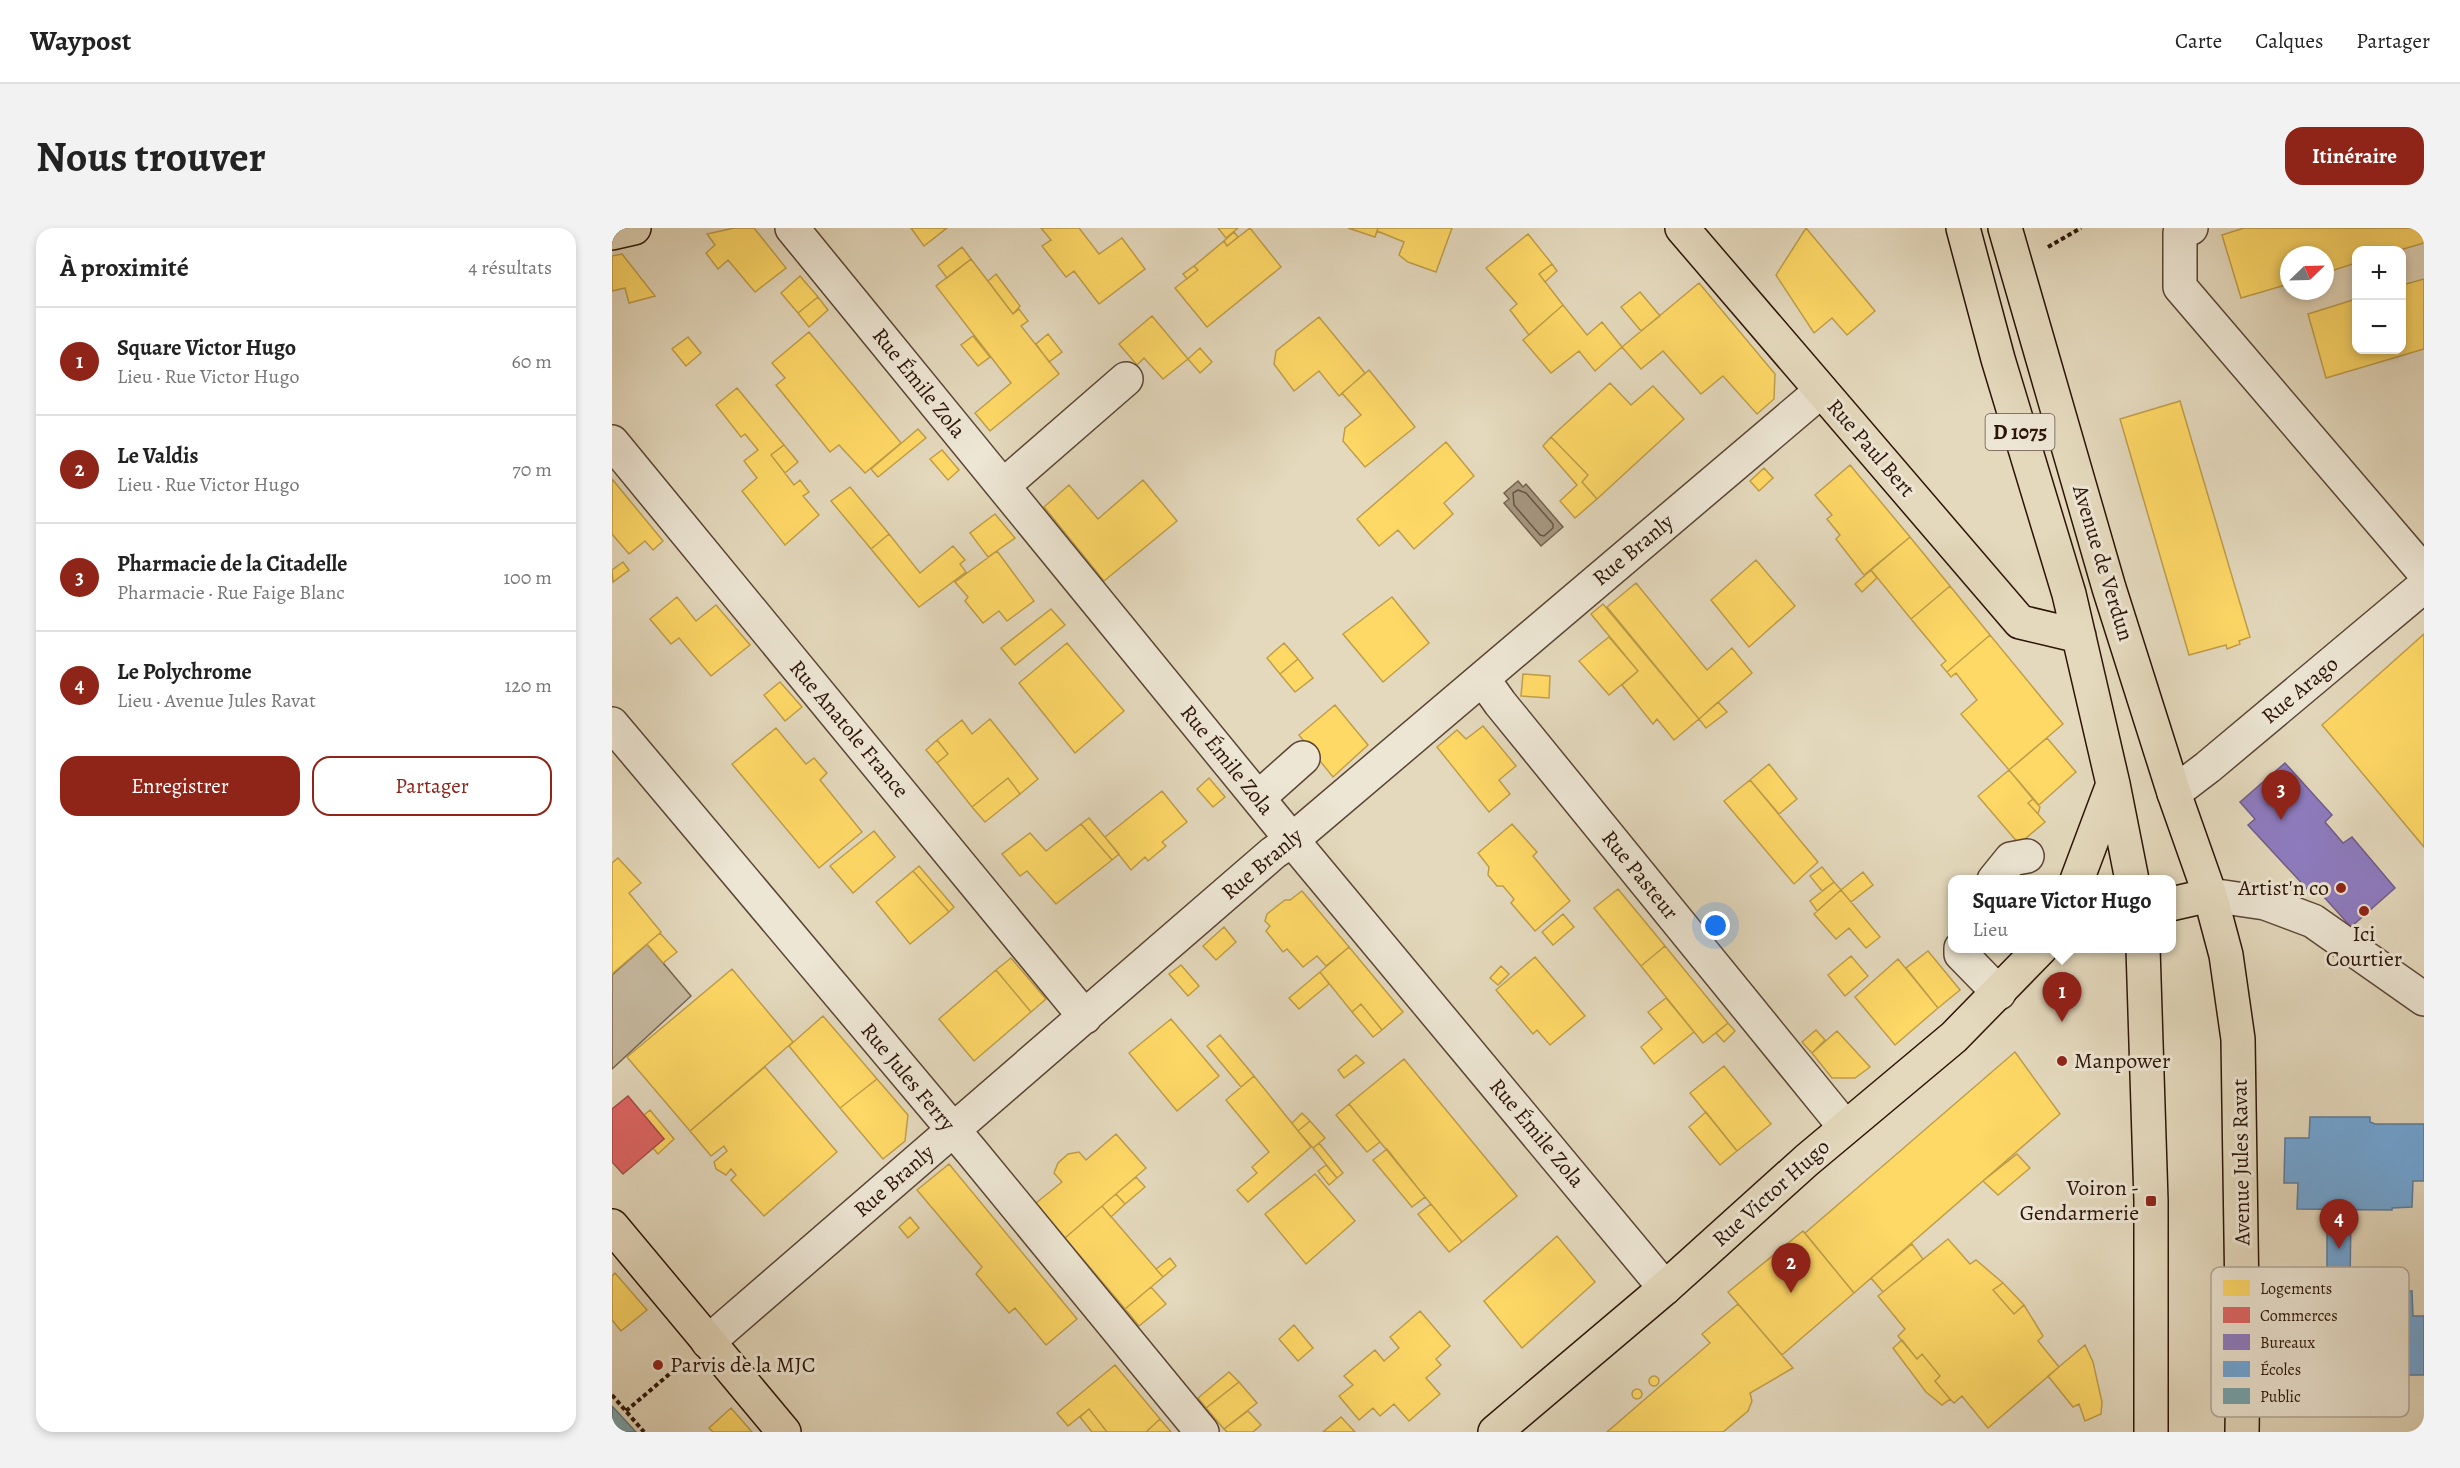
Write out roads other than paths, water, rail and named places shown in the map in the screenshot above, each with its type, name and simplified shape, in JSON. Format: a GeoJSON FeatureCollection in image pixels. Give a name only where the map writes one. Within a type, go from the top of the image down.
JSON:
{"type":"FeatureCollection","features":[{"type":"Feature","properties":{"kind":"main road"},"geometry":{"type":"LineString","coordinates":[[612,233],[634,228]]}},
{"type":"Feature","properties":{"kind":"main road","name":"Rue Paul Bert"},"geometry":{"type":"LineString","coordinates":[[1682,228],[2020,622],[2079,636]]}},
{"type":"Feature","properties":{"kind":"main road","name":"Avenue de Verdun"},"geometry":{"type":"LineString","coordinates":[[1964,228],[1998,359],[2069,594],[2113,784],[2131,875]]}},
{"type":"Feature","properties":{"kind":"main road","name":"Avenue de Verdun"},"geometry":{"type":"LineString","coordinates":[[2005,228],[2120,622],[2174,793],[2210,895]]}},
{"type":"Feature","properties":{"kind":"main road"},"geometry":{"type":"LineString","coordinates":[[2079,636],[2120,622]]}},
{"type":"Feature","properties":{"kind":"main road"},"geometry":{"type":"LineString","coordinates":[[2079,875],[2113,784]]}},
{"type":"Feature","properties":{"kind":"main road"},"geometry":{"type":"LineString","coordinates":[[2176,903],[2210,895]]}},
{"type":"Feature","properties":{"kind":"main road","name":"Avenue Jules Ravat"},"geometry":{"type":"LineString","coordinates":[[2210,895],[2226,954],[2238,1039],[2242,1267]]}},
{"type":"Feature","properties":{"kind":"main road","name":"Rue Victor Hugo"},"geometry":{"type":"LineString","coordinates":[[1495,1432],[1665,1288],[1845,1127],[1954,1037],[2036,953]]}},
{"type":"Feature","properties":{"kind":"main road"},"geometry":{"type":"LineString","coordinates":[[2143,953],[2151,1202],[2151,1432]]}},
{"type":"Feature","properties":{"kind":"main road"},"geometry":{"type":"LineString","coordinates":[[612,1226],[784,1432]]}},
{"type":"Feature","properties":{"kind":"main road","name":"Avenue Jules Ravat"},"geometry":{"type":"LineString","coordinates":[[2242,1417],[2242,1432]]}},
{"type":"Feature","properties":{"kind":"street","name":"Rue Émile Zola"},"geometry":{"type":"LineString","coordinates":[[792,228],[1292,840],[1665,1288]]}},
{"type":"Feature","properties":{"kind":"street"},"geometry":{"type":"LineString","coordinates":[[2191,228],[2180,233],[2180,287],[2424,572]]}},
{"type":"Feature","properties":{"kind":"street"},"geometry":{"type":"LineString","coordinates":[[1003,486],[1126,379]]}},
{"type":"Feature","properties":{"kind":"street","name":"Rue Branly"},"geometry":{"type":"LineString","coordinates":[[708,1342],[1273,853],[1292,840],[1483,679],[1821,391]]}},
{"type":"Feature","properties":{"kind":"street","name":"Rue Anatole France"},"geometry":{"type":"LineString","coordinates":[[612,442],[1085,1017]]}},
{"type":"Feature","properties":{"kind":"street","name":"Rue Arago"},"geometry":{"type":"LineString","coordinates":[[2174,793],[2424,586]]}},
{"type":"Feature","properties":{"kind":"street","name":"Rue Pasteur"},"geometry":{"type":"LineString","coordinates":[[1483,679],[1500,704],[1845,1127]]}},
{"type":"Feature","properties":{"kind":"street","name":"Rue Jules Ferry"},"geometry":{"type":"LineString","coordinates":[[612,724],[1202,1432]]}},
{"type":"Feature","properties":{"kind":"street"},"geometry":{"type":"LineString","coordinates":[[1258,798],[1303,758]]}},
{"type":"Feature","properties":{"kind":"street"},"geometry":{"type":"LineString","coordinates":[[1997,875],[2011,859],[2027,856]]}},
{"type":"Feature","properties":{"kind":"street"},"geometry":{"type":"LineString","coordinates":[[2210,895],[2265,903],[2313,921],[2424,999]]}},
{"type":"Feature","properties":{"kind":"street"},"geometry":{"type":"LineString","coordinates":[[1961,953],[1999,993]]}},
{"type":"Feature","properties":{"kind":"water"},"geometry":{"type":"Polygon","coordinates":[[[1518,481],[1523,487],[1526,484],[1563,527],[1541,546],[1504,503],[1509,499],[1504,493],[1518,481]]]}},
{"type":"Feature","properties":{"kind":"place","name":"Pharmacie de la Citadelle"},"geometry":{"type":"Point","coordinates":[2281,820]}},
{"type":"Feature","properties":{"kind":"place","name":"Artist'n co"},"geometry":{"type":"Point","coordinates":[2341,888]}},
{"type":"Feature","properties":{"kind":"place","name":"Ici Courtier"},"geometry":{"type":"Point","coordinates":[2364,911]}},
{"type":"Feature","properties":{"kind":"place","name":"Square Victor Hugo"},"geometry":{"type":"Point","coordinates":[2062,1022]}},
{"type":"Feature","properties":{"kind":"place","name":"Manpower"},"geometry":{"type":"Point","coordinates":[2062,1061]}},
{"type":"Feature","properties":{"kind":"place","name":"Voiron - Gendarmerie"},"geometry":{"type":"Point","coordinates":[2151,1201]}},
{"type":"Feature","properties":{"kind":"place","name":"Le Polychrome"},"geometry":{"type":"Point","coordinates":[2339,1249]}},
{"type":"Feature","properties":{"kind":"place","name":"Le Valdis"},"geometry":{"type":"Point","coordinates":[1791,1293]}},
{"type":"Feature","properties":{"kind":"place","name":"Parvis de la MJC"},"geometry":{"type":"Point","coordinates":[658,1365]}}]}
